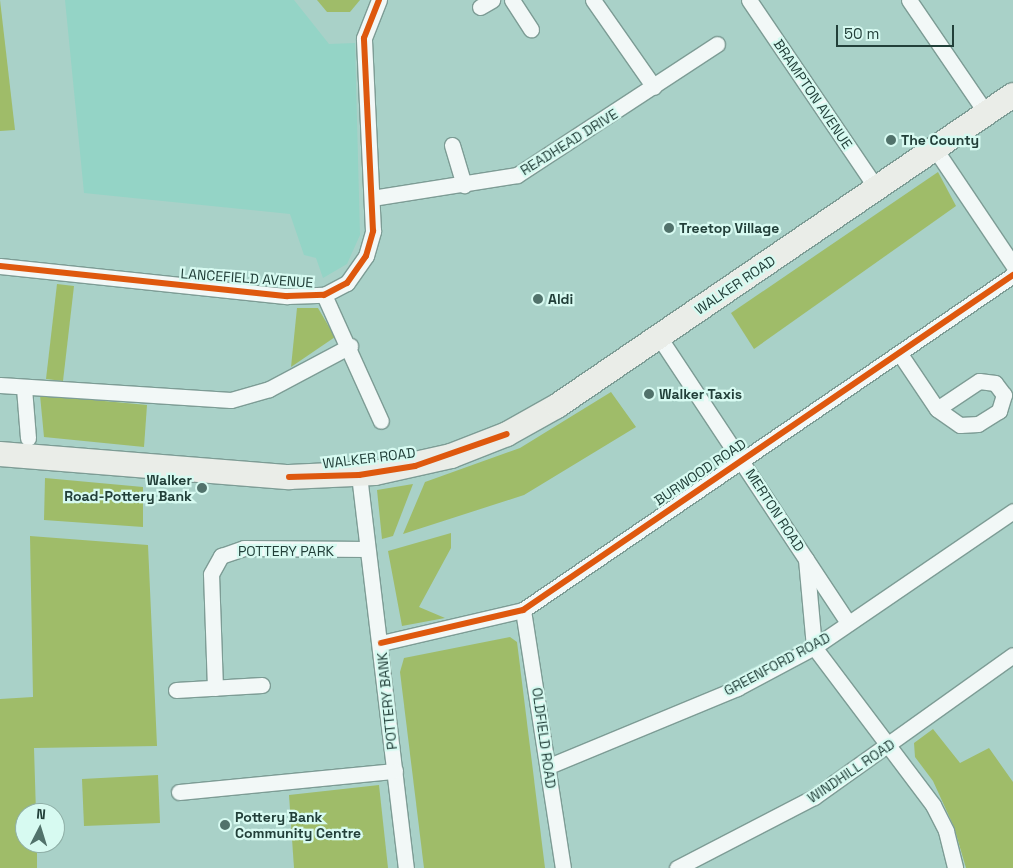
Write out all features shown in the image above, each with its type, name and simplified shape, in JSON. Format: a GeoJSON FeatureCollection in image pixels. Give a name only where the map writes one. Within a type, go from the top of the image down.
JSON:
{"type":"FeatureCollection","features":[{"type":"Feature","properties":{"kind":"main road","name":"WALKER ROAD"},"geometry":{"type":"LineString","coordinates":[[0,454],[238,475],[359,475],[426,464],[507,434],[558,406],[1013,95]]}},
{"type":"Feature","properties":{"kind":"street","name":"LANCEFIELD AVENUE"},"geometry":{"type":"LineString","coordinates":[[0,266],[287,296],[324,295],[347,283],[366,256],[373,231],[364,38],[379,0]]}},
{"type":"Feature","properties":{"kind":"street"},"geometry":{"type":"LineString","coordinates":[[512,0],[531,28]]}},
{"type":"Feature","properties":{"kind":"street"},"geometry":{"type":"LineString","coordinates":[[593,0],[654,87]]}},
{"type":"Feature","properties":{"kind":"street","name":"BRAMPTON AVENUE"},"geometry":{"type":"LineString","coordinates":[[749,0],[877,189]]}},
{"type":"Feature","properties":{"kind":"street"},"geometry":{"type":"LineString","coordinates":[[909,0],[986,113]]}},
{"type":"Feature","properties":{"kind":"street","name":"READHEAD DRIVE"},"geometry":{"type":"LineString","coordinates":[[372,198],[464,185],[529,170],[717,44]]}},
{"type":"Feature","properties":{"kind":"street"},"geometry":{"type":"LineString","coordinates":[[452,145],[464,185]]}},
{"type":"Feature","properties":{"kind":"street"},"geometry":{"type":"LineString","coordinates":[[935,149],[1013,265]]}},
{"type":"Feature","properties":{"kind":"street","name":"BURWOOD ROAD"},"geometry":{"type":"LineString","coordinates":[[381,643],[522,610],[741,459],[900,354],[1013,275]]}},
{"type":"Feature","properties":{"kind":"street"},"geometry":{"type":"LineString","coordinates":[[324,295],[350,346],[381,421]]}},
{"type":"Feature","properties":{"kind":"street","name":"MERTON ROAD"},"geometry":{"type":"LineString","coordinates":[[659,338],[848,623]]}},
{"type":"Feature","properties":{"kind":"street"},"geometry":{"type":"LineString","coordinates":[[0,385],[231,400],[269,389],[350,346]]}},
{"type":"Feature","properties":{"kind":"street"},"geometry":{"type":"LineString","coordinates":[[900,354],[937,409]]}},
{"type":"Feature","properties":{"kind":"street"},"geometry":{"type":"LineString","coordinates":[[24,388],[28,438]]}},
{"type":"Feature","properties":{"kind":"street","name":"POTTERY BANK"},"geometry":{"type":"LineString","coordinates":[[359,475],[367,549],[381,643],[406,868]]}},
{"type":"Feature","properties":{"kind":"street","name":"GREENFORD ROAD"},"geometry":{"type":"LineString","coordinates":[[549,766],[737,688],[814,647],[1013,511]]}},
{"type":"Feature","properties":{"kind":"street","name":"POTTERY PARK"},"geometry":{"type":"LineString","coordinates":[[215,688],[211,574],[221,556],[244,548],[367,549]]}},
{"type":"Feature","properties":{"kind":"street","name":"MERTON ROAD"},"geometry":{"type":"LineString","coordinates":[[806,559],[814,647]]}},
{"type":"Feature","properties":{"kind":"street","name":"OLDFIELD ROAD"},"geometry":{"type":"LineString","coordinates":[[522,610],[549,766],[563,868]]}},
{"type":"Feature","properties":{"kind":"street"},"geometry":{"type":"LineString","coordinates":[[814,647],[891,745],[940,820],[955,868]]}},
{"type":"Feature","properties":{"kind":"street","name":"WINDHILL ROAD"},"geometry":{"type":"LineString","coordinates":[[678,868],[782,816],[891,745],[1013,655]]}},
{"type":"Feature","properties":{"kind":"street"},"geometry":{"type":"LineString","coordinates":[[176,690],[262,684]]}},
{"type":"Feature","properties":{"kind":"street"},"geometry":{"type":"LineString","coordinates":[[179,792],[395,771]]}},
{"type":"Feature","properties":{"kind":"shaded area"},"geometry":{"type":"Polygon","coordinates":[[[65,0],[294,0],[329,44],[355,43],[360,235],[347,264],[323,278],[316,258],[304,255],[290,214],[84,193],[65,0]]]}},
{"type":"Feature","properties":{"kind":"green space"},"geometry":{"type":"Polygon","coordinates":[[[0,0],[15,130],[0,131],[0,0]]]}},
{"type":"Feature","properties":{"kind":"green space"},"geometry":{"type":"Polygon","coordinates":[[[317,0],[360,0],[350,12],[327,12],[317,0]]]}},
{"type":"Feature","properties":{"kind":"green space"},"geometry":{"type":"Polygon","coordinates":[[[938,172],[956,206],[754,349],[731,313],[938,172]]]}},
{"type":"Feature","properties":{"kind":"green space"},"geometry":{"type":"Polygon","coordinates":[[[57,284],[74,286],[63,381],[46,379],[57,284]]]}},
{"type":"Feature","properties":{"kind":"green space"},"geometry":{"type":"Polygon","coordinates":[[[297,308],[318,308],[335,337],[291,367],[297,308]]]}},
{"type":"Feature","properties":{"kind":"green space"},"geometry":{"type":"Polygon","coordinates":[[[611,392],[636,427],[524,495],[403,534],[425,482],[520,448],[611,392]]]}},
{"type":"Feature","properties":{"kind":"green space"},"geometry":{"type":"Polygon","coordinates":[[[40,395],[147,405],[144,447],[44,437],[40,395]]]}},
{"type":"Feature","properties":{"kind":"green space"},"geometry":{"type":"Polygon","coordinates":[[[45,478],[143,487],[143,527],[44,520],[45,478]]]}},
{"type":"Feature","properties":{"kind":"green space"},"geometry":{"type":"Polygon","coordinates":[[[413,484],[393,536],[382,539],[377,490],[413,484]]]}},
{"type":"Feature","properties":{"kind":"green space"},"geometry":{"type":"Polygon","coordinates":[[[451,533],[451,548],[419,607],[445,618],[402,626],[388,551],[451,533]]]}},
{"type":"Feature","properties":{"kind":"green space"},"geometry":{"type":"Polygon","coordinates":[[[30,536],[148,545],[157,746],[34,748],[36,803],[15,803],[15,853],[37,853],[37,868],[0,868],[0,699],[33,697],[30,536]]]}},
{"type":"Feature","properties":{"kind":"green space"},"geometry":{"type":"Polygon","coordinates":[[[510,637],[517,642],[545,868],[424,868],[400,672],[404,658],[510,637]]]}},
{"type":"Feature","properties":{"kind":"green space"},"geometry":{"type":"Polygon","coordinates":[[[933,729],[960,763],[989,748],[1013,782],[1013,868],[966,868],[954,827],[933,781],[915,757],[914,743],[933,729]]]}},
{"type":"Feature","properties":{"kind":"green space"},"geometry":{"type":"Polygon","coordinates":[[[158,775],[160,823],[84,826],[82,779],[158,775]]]}},
{"type":"Feature","properties":{"kind":"green space"},"geometry":{"type":"Polygon","coordinates":[[[379,785],[388,868],[294,868],[289,795],[379,785]]]}},
{"type":"Feature","properties":{"kind":"cycle path"},"geometry":{"type":"LineString","coordinates":[[0,266],[287,296],[324,295],[347,283],[366,256],[373,231],[364,38],[379,0]]}},
{"type":"Feature","properties":{"kind":"cycle path"},"geometry":{"type":"LineString","coordinates":[[381,643],[523,610],[1013,275]]}},
{"type":"Feature","properties":{"kind":"cycle path"},"geometry":{"type":"LineString","coordinates":[[289,477],[359,475],[415,466],[507,434]]}},
{"type":"Feature","properties":{"kind":"place","name":"The County"},"geometry":{"type":"Point","coordinates":[891,140]}},
{"type":"Feature","properties":{"kind":"place","name":"Treetop Village"},"geometry":{"type":"Point","coordinates":[669,228]}},
{"type":"Feature","properties":{"kind":"place","name":"Aldi"},"geometry":{"type":"Point","coordinates":[538,299]}},
{"type":"Feature","properties":{"kind":"place","name":"Walker Taxis"},"geometry":{"type":"Point","coordinates":[649,394]}},
{"type":"Feature","properties":{"kind":"place","name":"Walker Road-Pottery Bank"},"geometry":{"type":"Point","coordinates":[202,488]}},
{"type":"Feature","properties":{"kind":"place","name":"Pottery Bank Community Centre"},"geometry":{"type":"Point","coordinates":[225,825]}}]}
